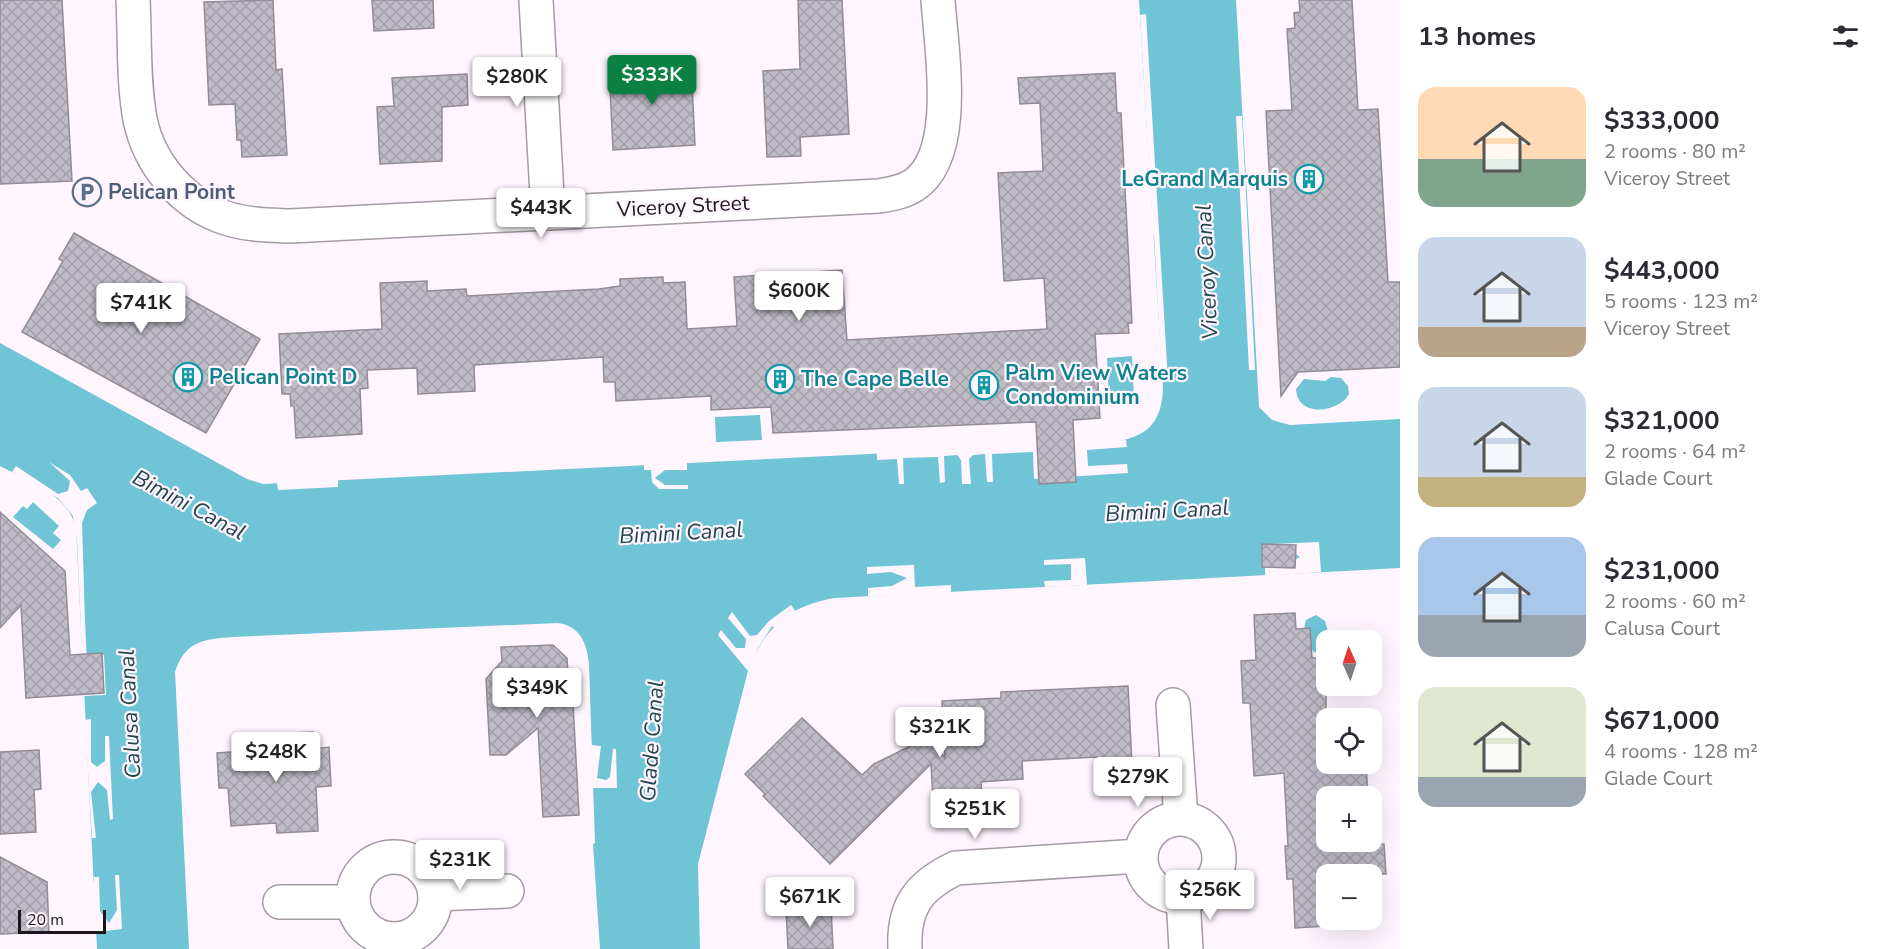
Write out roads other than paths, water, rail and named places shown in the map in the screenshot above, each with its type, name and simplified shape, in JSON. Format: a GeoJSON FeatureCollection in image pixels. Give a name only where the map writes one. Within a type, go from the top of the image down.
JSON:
{"type":"FeatureCollection","features":[{"type":"Feature","properties":{"kind":"street","name":"Viceroy Street"},"geometry":{"type":"LineString","coordinates":[[133,0],[140,120],[146,140],[162,171],[191,200],[217,214],[242,222],[290,226],[879,196],[915,185],[924,177],[937,155],[944,127],[938,0]]}},
{"type":"Feature","properties":{"kind":"street"},"geometry":{"type":"LineString","coordinates":[[536,0],[548,213]]}},
{"type":"Feature","properties":{"kind":"street"},"geometry":{"type":"LineString","coordinates":[[1173,705],[1181,818]]}},
{"type":"Feature","properties":{"kind":"street"},"geometry":{"type":"LineString","coordinates":[[1181,818],[1201,824],[1210,832],[1220,855],[1214,878],[1205,888],[1183,902],[1159,891],[1150,883],[1143,872],[1140,856],[1146,837],[1154,827],[1165,821],[1181,818]]}},
{"type":"Feature","properties":{"kind":"street"},"geometry":{"type":"LineString","coordinates":[[905,949],[906,922],[911,905],[921,890],[938,877],[956,868],[1140,856]]}},
{"type":"Feature","properties":{"kind":"street"},"geometry":{"type":"LineString","coordinates":[[390,857],[403,858],[420,866],[432,881],[435,894],[433,912],[422,928],[397,944],[374,934],[364,926],[353,902],[353,890],[358,878],[377,860],[390,857]]}},
{"type":"Feature","properties":{"kind":"street"},"geometry":{"type":"LineString","coordinates":[[435,894],[507,891]]}},
{"type":"Feature","properties":{"kind":"street"},"geometry":{"type":"LineString","coordinates":[[280,902],[353,902]]}},
{"type":"Feature","properties":{"kind":"street"},"geometry":{"type":"LineString","coordinates":[[1183,902],[1186,949]]}},
{"type":"Feature","properties":{"kind":"water"},"geometry":{"type":"Polygon","coordinates":[[[1139,0],[1236,0],[1259,407],[1272,420],[1290,425],[1400,419],[1400,568],[835,598],[819,601],[792,613],[770,631],[754,656],[748,671],[698,864],[700,949],[600,949],[593,844],[595,843],[589,664],[584,643],[572,628],[558,623],[233,637],[205,641],[190,648],[184,654],[175,672],[189,949],[97,949],[76,528],[72,516],[56,497],[0,466],[0,343],[247,479],[263,484],[1112,442],[1134,437],[1150,427],[1155,419],[1162,400],[1163,388],[1139,0]]]}},
{"type":"Feature","properties":{"kind":"water"},"geometry":{"type":"Polygon","coordinates":[[[1132,356],[1134,402],[1109,403],[1107,358],[1132,356]]]}},
{"type":"Feature","properties":{"kind":"water"},"geometry":{"type":"Polygon","coordinates":[[[1331,377],[1341,378],[1348,386],[1349,394],[1344,400],[1337,405],[1319,410],[1303,405],[1296,389],[1304,379],[1325,381],[1331,377]]]}},
{"type":"Feature","properties":{"kind":"water"},"geometry":{"type":"Polygon","coordinates":[[[760,415],[762,440],[716,442],[715,417],[760,415]]]}},
{"type":"Feature","properties":{"kind":"water"},"geometry":{"type":"Polygon","coordinates":[[[33,502],[59,526],[53,533],[61,540],[53,549],[13,517],[23,506],[27,509],[33,502]]]}},
{"type":"Feature","properties":{"kind":"water"},"geometry":{"type":"Polygon","coordinates":[[[1316,615],[1325,621],[1328,630],[1316,630],[1316,653],[1310,648],[1306,639],[1304,629],[1306,620],[1316,615]]]}},
{"type":"Feature","properties":{"kind":"place","name":"LeGrand Marquis"},"geometry":{"type":"Point","coordinates":[1309,179]}},
{"type":"Feature","properties":{"kind":"place","name":"Pelican Point"},"geometry":{"type":"Point","coordinates":[87,192]}},
{"type":"Feature","properties":{"kind":"place","name":"Pelican Point D"},"geometry":{"type":"Point","coordinates":[188,377]}},
{"type":"Feature","properties":{"kind":"place","name":"The Cape Belle"},"geometry":{"type":"Point","coordinates":[780,379]}},
{"type":"Feature","properties":{"kind":"place","name":"Palm View Waters Condominium"},"geometry":{"type":"Point","coordinates":[984,385]}},
{"type":"Feature","properties":{"kind":"water label","name":"Viceroy Canal"},"geometry":{"type":"Point","coordinates":[1207,272]}},
{"type":"Feature","properties":{"kind":"water label","name":"Bimini Canal"},"geometry":{"type":"Point","coordinates":[189,505]}},
{"type":"Feature","properties":{"kind":"water label","name":"Bimini Canal"},"geometry":{"type":"Point","coordinates":[1167,511]}},
{"type":"Feature","properties":{"kind":"water label","name":"Bimini Canal"},"geometry":{"type":"Point","coordinates":[681,533]}},
{"type":"Feature","properties":{"kind":"water label","name":"Calusa Canal"},"geometry":{"type":"Point","coordinates":[130,714]}},
{"type":"Feature","properties":{"kind":"water label","name":"Glade Canal"},"geometry":{"type":"Point","coordinates":[652,741]}}]}
